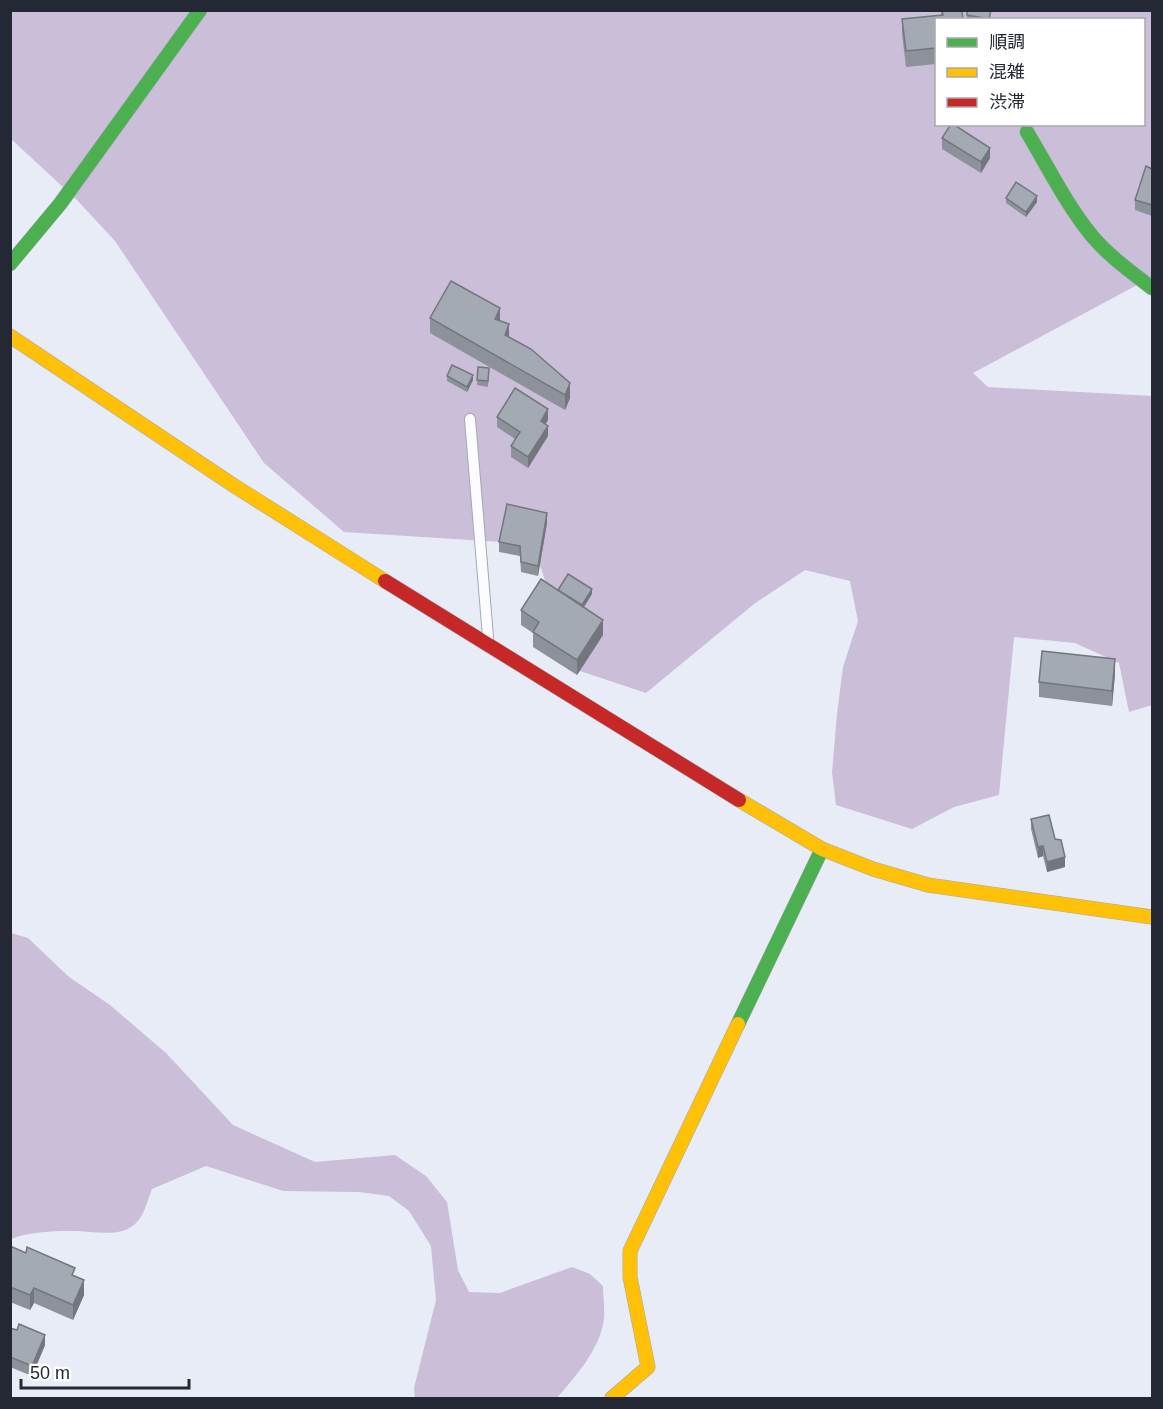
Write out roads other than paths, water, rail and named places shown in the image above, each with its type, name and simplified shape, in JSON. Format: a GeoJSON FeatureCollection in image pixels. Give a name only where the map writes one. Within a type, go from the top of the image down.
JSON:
{"type":"FeatureCollection","features":[{"type":"Feature","properties":{"kind":"street"},"geometry":{"type":"LineString","coordinates":[[10,264],[60,204],[200,10]]}},
{"type":"Feature","properties":{"kind":"street"},"geometry":{"type":"LineString","coordinates":[[1027,132],[1093,236],[1121,264],[1152,288]]}},
{"type":"Feature","properties":{"kind":"street"},"geometry":{"type":"LineString","coordinates":[[10,336],[233,485],[692,773],[822,849],[873,869],[928,885],[1152,917]]}},
{"type":"Feature","properties":{"kind":"street"},"geometry":{"type":"LineString","coordinates":[[612,1398],[648,1367],[630,1277],[630,1251],[822,849]]}},
{"type":"Feature","properties":{"kind":"lane"},"geometry":{"type":"LineString","coordinates":[[470,419],[488,644]]}}]}
